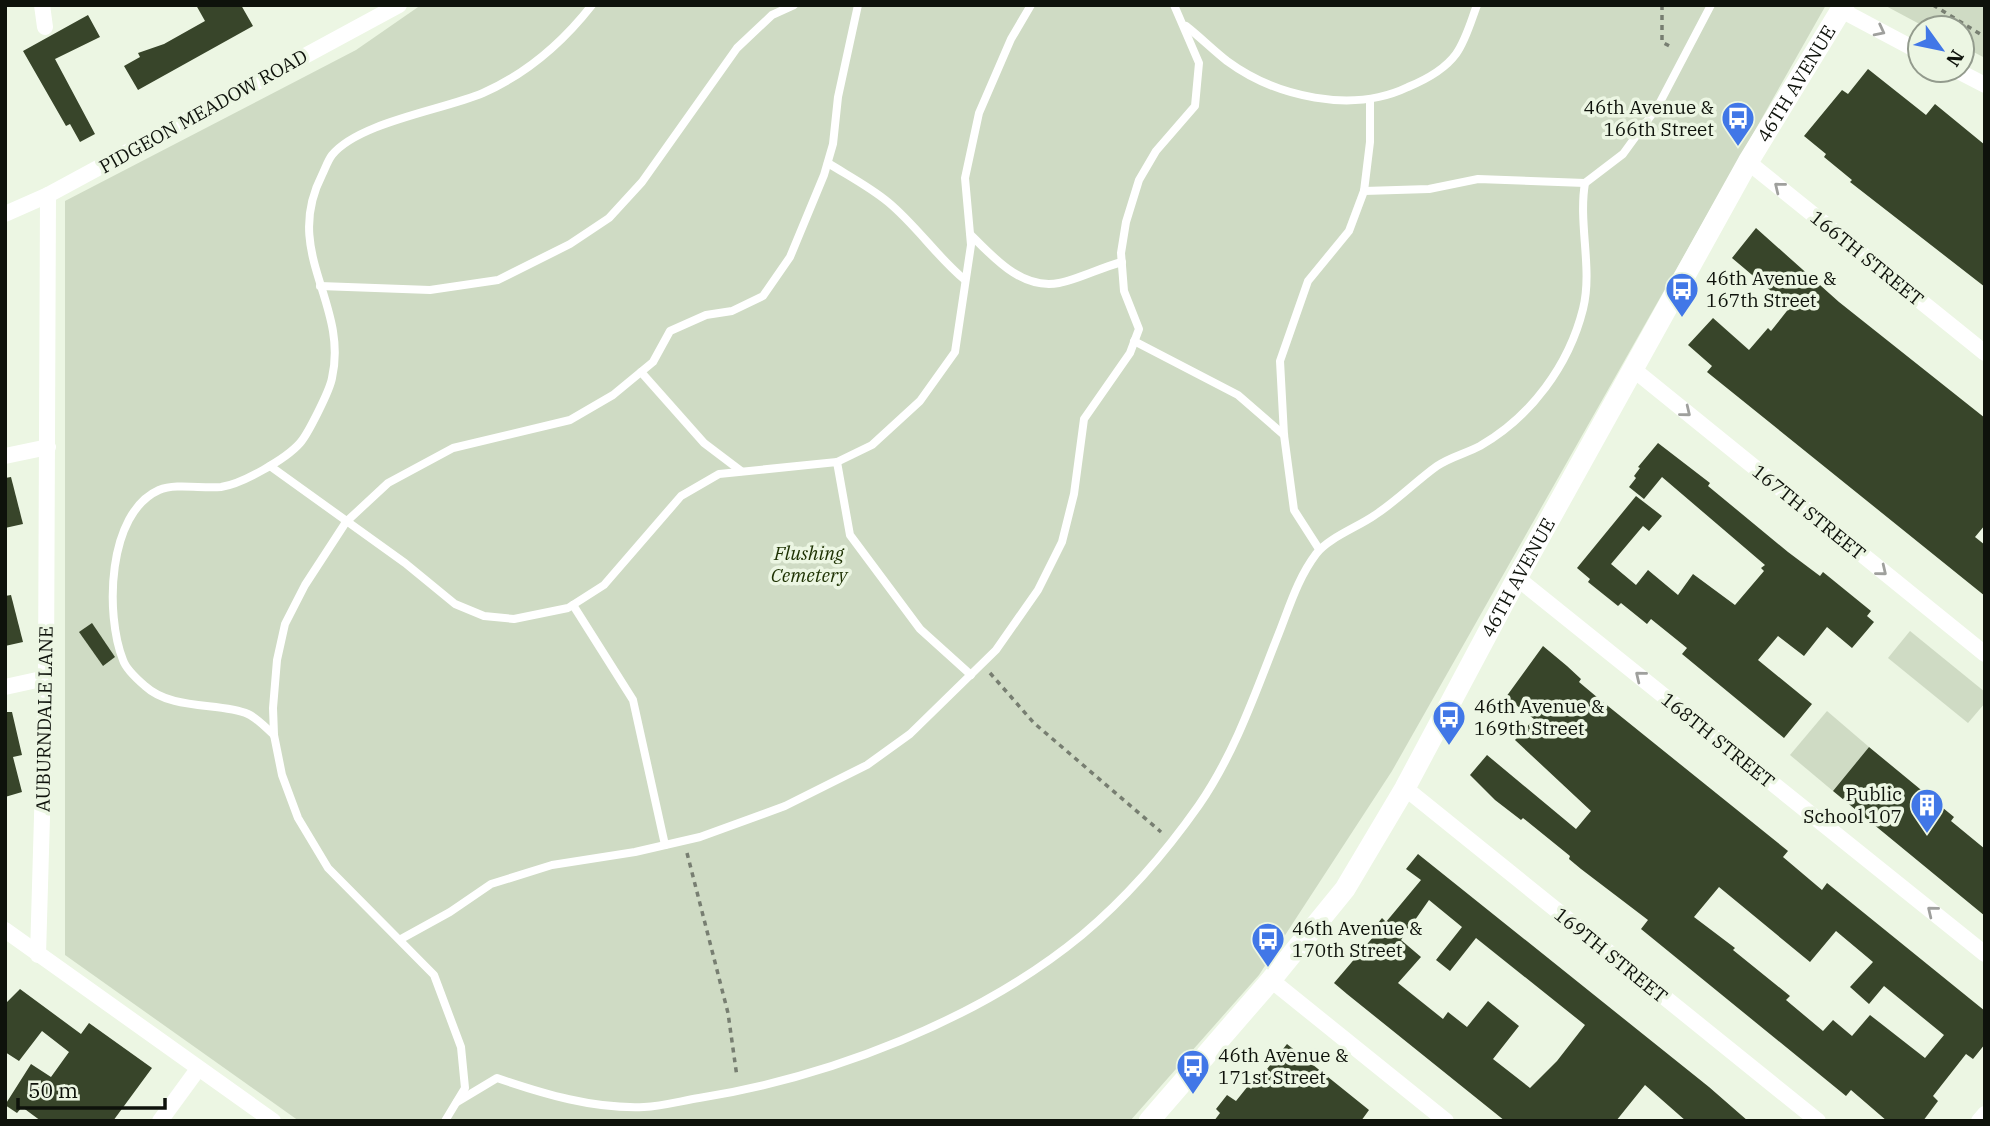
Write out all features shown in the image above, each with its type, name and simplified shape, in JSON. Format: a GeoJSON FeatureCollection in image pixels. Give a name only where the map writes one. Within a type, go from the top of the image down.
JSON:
{"type":"FeatureCollection","features":[{"type":"Feature","properties":{"kind":"street"},"geometry":{"type":"LineString","coordinates":[[42,5],[45,27]]}},
{"type":"Feature","properties":{"kind":"street","name":"PIDGEON MEADOW ROAD"},"geometry":{"type":"LineString","coordinates":[[5,215],[48,195],[399,5]]}},
{"type":"Feature","properties":{"kind":"street"},"geometry":{"type":"LineString","coordinates":[[1842,8],[1906,43]]}},
{"type":"Feature","properties":{"kind":"street","name":"46TH AVENUE"},"geometry":{"type":"LineString","coordinates":[[1149,1121],[1271,980],[1345,889],[1405,788],[1517,578],[1748,162],[1842,8]]}},
{"type":"Feature","properties":{"kind":"street","name":"166TH STREET"},"geometry":{"type":"LineString","coordinates":[[1748,162],[1985,353]]}},
{"type":"Feature","properties":{"kind":"street","name":"AUBURNDALE LANE"},"geometry":{"type":"LineString","coordinates":[[38,955],[46,678],[48,195]]}},
{"type":"Feature","properties":{"kind":"street","name":"167TH STREET"},"geometry":{"type":"LineString","coordinates":[[1633,369],[1985,654]]}},
{"type":"Feature","properties":{"kind":"street"},"geometry":{"type":"LineString","coordinates":[[5,457],[48,447]]}},
{"type":"Feature","properties":{"kind":"street","name":"168TH STREET"},"geometry":{"type":"LineString","coordinates":[[1517,578],[1985,954]]}},
{"type":"Feature","properties":{"kind":"street"},"geometry":{"type":"LineString","coordinates":[[5,687],[46,678]]}},
{"type":"Feature","properties":{"kind":"street","name":"169TH STREET"},"geometry":{"type":"LineString","coordinates":[[1405,788],[1818,1121]]}},
{"type":"Feature","properties":{"kind":"street"},"geometry":{"type":"LineString","coordinates":[[6,933],[273,1121]]}},
{"type":"Feature","properties":{"kind":"street"},"geometry":{"type":"LineString","coordinates":[[1271,980],[1446,1121]]}},
{"type":"Feature","properties":{"kind":"street"},"geometry":{"type":"LineString","coordinates":[[160,1121],[198,1069]]}},
{"type":"Feature","properties":{"kind":"street"},"geometry":{"type":"LineString","coordinates":[[1979,1121],[1985,1114]]}},
{"type":"Feature","properties":{"kind":"lane"},"geometry":{"type":"LineString","coordinates":[[274,735],[247,714],[192,706],[147,689],[123,662],[111,585],[121,539],[140,503],[160,490],[224,486],[270,466],[300,443],[332,379],[336,340],[311,258],[307,225],[314,189],[332,154],[356,136],[471,97],[516,76],[552,48],[592,5]]}},
{"type":"Feature","properties":{"kind":"lane"},"geometry":{"type":"LineString","coordinates":[[320,286],[430,290],[498,281],[570,244],[609,218],[642,182],[737,48],[772,15],[794,5]]}},
{"type":"Feature","properties":{"kind":"lane"},"geometry":{"type":"LineString","coordinates":[[445,1121],[465,1088],[461,1047],[434,975],[328,868],[298,818],[282,775],[274,735],[273,708],[277,660],[285,624],[305,584],[346,522],[387,483],[453,447],[570,419],[613,395],[653,362],[670,331],[706,315],[733,311],[763,296],[790,257],[828,163],[858,5]]}},
{"type":"Feature","properties":{"kind":"lane"},"geometry":{"type":"LineString","coordinates":[[270,466],[405,563],[442,595],[469,611],[514,619],[573,605],[604,585],[681,496],[719,474],[836,462],[872,445],[920,401],[956,352],[971,235],[965,178],[979,113],[1011,39],[1031,5]]}},
{"type":"Feature","properties":{"kind":"lane"},"geometry":{"type":"LineString","coordinates":[[401,939],[450,912],[491,884],[552,865],[684,841],[785,806],[867,765],[910,734],[996,649],[1038,590],[1062,542],[1074,494],[1084,419],[1130,353],[1139,329],[1124,290],[1122,262],[1126,222],[1139,180],[1156,151],[1195,106],[1199,63],[1185,25],[1174,5]]}},
{"type":"Feature","properties":{"kind":"lane"},"geometry":{"type":"LineString","coordinates":[[1185,25],[1228,62],[1280,89],[1331,100],[1370,100],[1387,98],[1428,78],[1455,55],[1477,5]]}},
{"type":"Feature","properties":{"kind":"lane"},"geometry":{"type":"LineString","coordinates":[[1364,191],[1429,189],[1478,179],[1585,183],[1623,154],[1658,106],[1712,5]]}},
{"type":"Feature","properties":{"kind":"lane"},"geometry":{"type":"LineString","coordinates":[[1319,549],[1294,510],[1284,435],[1280,361],[1308,281],[1349,231],[1364,191],[1370,142],[1370,100]]}},
{"type":"Feature","properties":{"kind":"lane"},"geometry":{"type":"LineString","coordinates":[[828,163],[887,200],[924,236],[944,262],[965,280]]}},
{"type":"Feature","properties":{"kind":"lane"},"geometry":{"type":"LineString","coordinates":[[457,1102],[497,1078],[591,1104],[645,1107],[739,1092],[825,1070],[896,1041],[981,1001],[1031,972],[1083,934],[1144,874],[1200,803],[1238,736],[1298,581],[1319,549],[1405,495],[1439,464],[1482,445],[1526,411],[1553,377],[1573,339],[1584,305],[1581,207],[1585,183]]}},
{"type":"Feature","properties":{"kind":"lane"},"geometry":{"type":"LineString","coordinates":[[971,235],[1005,270],[1031,281],[1058,284],[1095,268],[1122,262]]}},
{"type":"Feature","properties":{"kind":"lane"},"geometry":{"type":"LineString","coordinates":[[1134,341],[1238,395],[1284,435]]}},
{"type":"Feature","properties":{"kind":"lane"},"geometry":{"type":"LineString","coordinates":[[641,372],[704,443],[741,471]]}},
{"type":"Feature","properties":{"kind":"lane"},"geometry":{"type":"LineString","coordinates":[[836,462],[850,534],[920,629],[971,675]]}},
{"type":"Feature","properties":{"kind":"lane"},"geometry":{"type":"LineString","coordinates":[[573,605],[633,700],[666,845]]}},
{"type":"Feature","properties":{"kind":"path"},"geometry":{"type":"LineString","coordinates":[[1662,5],[1662,43],[1689,52]]}},
{"type":"Feature","properties":{"kind":"path"},"geometry":{"type":"LineString","coordinates":[[1934,5],[1985,37]]}},
{"type":"Feature","properties":{"kind":"path"},"geometry":{"type":"LineString","coordinates":[[982,664],[1034,723],[1171,840]]}},
{"type":"Feature","properties":{"kind":"path"},"geometry":{"type":"LineString","coordinates":[[684,841],[728,1013],[739,1092]]}},
{"type":"Feature","properties":{"kind":"green space","name":"Flushing Cemetery"},"geometry":{"type":"Polygon","coordinates":[[[421,5],[1826,5],[1392,771],[1259,975],[1130,1121],[299,1121],[65,955],[65,201],[356,50],[421,5]]]}},
{"type":"Feature","properties":{"kind":"green space"},"geometry":{"type":"Polygon","coordinates":[[[1884,5],[1985,5],[1985,58],[1976,53],[1976,14],[1906,14],[1906,17],[1884,5]]]}},
{"type":"Feature","properties":{"kind":"green space"},"geometry":{"type":"Polygon","coordinates":[[[1910,631],[1985,692],[1985,703],[1968,723],[1888,658],[1910,631]]]}},
{"type":"Feature","properties":{"kind":"green space"},"geometry":{"type":"Polygon","coordinates":[[[1827,711],[1869,747],[1833,791],[1790,755],[1827,711]]]}},
{"type":"Feature","properties":{"kind":"building"},"geometry":{"type":"Polygon","coordinates":[[[196,5],[241,5],[253,26],[138,90],[124,66],[140,57],[138,53],[164,44],[205,21],[196,5]]]}},
{"type":"Feature","properties":{"kind":"building"},"geometry":{"type":"Polygon","coordinates":[[[88,15],[100,37],[55,59],[95,134],[80,142],[70,124],[66,126],[23,51],[88,15]]]}},
{"type":"Feature","properties":{"kind":"building"},"geometry":{"type":"Polygon","coordinates":[[[1868,69],[1926,115],[1935,104],[1985,145],[1985,287],[1850,182],[1852,180],[1804,136],[1842,90],[1848,94],[1868,69]]]}},
{"type":"Feature","properties":{"kind":"building"},"geometry":{"type":"Polygon","coordinates":[[[1756,228],[1839,302],[1985,418],[1985,525],[1975,537],[1985,545],[1985,596],[1707,372],[1712,366],[1688,345],[1713,318],[1749,350],[1768,328],[1771,331],[1790,307],[1732,258],[1756,228]]]}},
{"type":"Feature","properties":{"kind":"building"},"geometry":{"type":"Polygon","coordinates":[[[1658,443],[1710,483],[1708,486],[1788,552],[1820,576],[1823,572],[1871,611],[1867,616],[1874,622],[1852,648],[1827,627],[1804,656],[1778,636],[1758,660],[1812,704],[1784,738],[1682,654],[1687,648],[1651,619],[1647,624],[1621,603],[1618,606],[1588,582],[1590,579],[1577,568],[1636,496],[1662,516],[1649,531],[1643,526],[1611,564],[1636,585],[1648,570],[1678,595],[1693,574],[1735,605],[1764,571],[1761,568],[1765,565],[1662,477],[1644,499],[1629,487],[1636,478],[1634,476],[1640,468],[1638,467],[1658,443]]]}},
{"type":"Feature","properties":{"kind":"building"},"geometry":{"type":"Polygon","coordinates":[[[11,477],[23,524],[5,528],[5,478],[11,477]]]}},
{"type":"Feature","properties":{"kind":"building"},"geometry":{"type":"Polygon","coordinates":[[[11,595],[23,642],[5,646],[5,596],[11,595]]]}},
{"type":"Feature","properties":{"kind":"building"},"geometry":{"type":"Polygon","coordinates":[[[92,623],[115,657],[103,666],[79,632],[92,623]]]}},
{"type":"Feature","properties":{"kind":"building"},"geometry":{"type":"Polygon","coordinates":[[[1543,646],[1581,679],[1579,682],[1598,698],[1788,851],[1783,857],[1822,890],[1827,883],[1985,1011],[1985,1044],[1973,1059],[1966,1054],[1933,1096],[1938,1101],[1923,1121],[1887,1121],[1851,1090],[1846,1096],[1641,929],[1648,920],[1581,869],[1569,859],[1570,856],[1523,818],[1521,820],[1495,800],[1470,775],[1487,755],[1576,829],[1591,811],[1515,740],[1534,719],[1506,697],[1543,646]],[[1719,887],[1694,917],[1735,948],[1733,950],[1790,996],[1786,1000],[1823,1031],[1833,1020],[1852,1036],[1870,1015],[1925,1058],[1944,1035],[1884,986],[1869,1004],[1850,987],[1873,962],[1836,931],[1810,962],[1719,887]]]}},
{"type":"Feature","properties":{"kind":"building"},"geometry":{"type":"Polygon","coordinates":[[[5,712],[12,712],[22,755],[13,757],[22,792],[5,797],[5,712]]]}},
{"type":"Feature","properties":{"kind":"building","name":"Public School 107"},"geometry":{"type":"Polygon","coordinates":[[[1869,747],[1954,817],[1951,821],[1985,849],[1985,916],[1833,791],[1869,747]]]}},
{"type":"Feature","properties":{"kind":"building"},"geometry":{"type":"Polygon","coordinates":[[[1418,854],[1748,1121],[1686,1121],[1645,1085],[1616,1121],[1505,1121],[1334,983],[1374,936],[1370,933],[1382,918],[1386,922],[1421,880],[1406,869],[1418,854]],[[1429,900],[1401,940],[1421,957],[1398,983],[1443,1019],[1448,1012],[1467,1027],[1488,1001],[1519,1026],[1493,1059],[1530,1088],[1557,1061],[1585,1025],[1476,938],[1450,971],[1436,960],[1462,927],[1429,900]]]}},
{"type":"Feature","properties":{"kind":"building"},"geometry":{"type":"Polygon","coordinates":[[[20,989],[81,1034],[89,1023],[152,1068],[113,1121],[41,1121],[22,1107],[17,1113],[5,1105],[31,1064],[51,1077],[69,1052],[42,1031],[19,1061],[5,1052],[5,1004],[20,989]]]}},
{"type":"Feature","properties":{"kind":"building"},"geometry":{"type":"Polygon","coordinates":[[[1287,1044],[1369,1110],[1361,1121],[1214,1121],[1220,1113],[1216,1109],[1227,1095],[1236,1101],[1248,1086],[1251,1089],[1287,1044]]]}},
{"type":"Feature","properties":{"kind":"place","name":"46th Avenue & 166th Street"},"geometry":{"type":"Point","coordinates":[1738,148]}},
{"type":"Feature","properties":{"kind":"place","name":"46th Avenue & 167th Street"},"geometry":{"type":"Point","coordinates":[1682,319]}},
{"type":"Feature","properties":{"kind":"place","name":"46th Avenue & 169th Street"},"geometry":{"type":"Point","coordinates":[1449,747]}},
{"type":"Feature","properties":{"kind":"place","name":"Public School 107"},"geometry":{"type":"Point","coordinates":[1927,835]}},
{"type":"Feature","properties":{"kind":"place","name":"46th Avenue & 170th Street"},"geometry":{"type":"Point","coordinates":[1268,969]}},
{"type":"Feature","properties":{"kind":"place","name":"46th Avenue & 171st Street"},"geometry":{"type":"Point","coordinates":[1193,1096]}}]}
